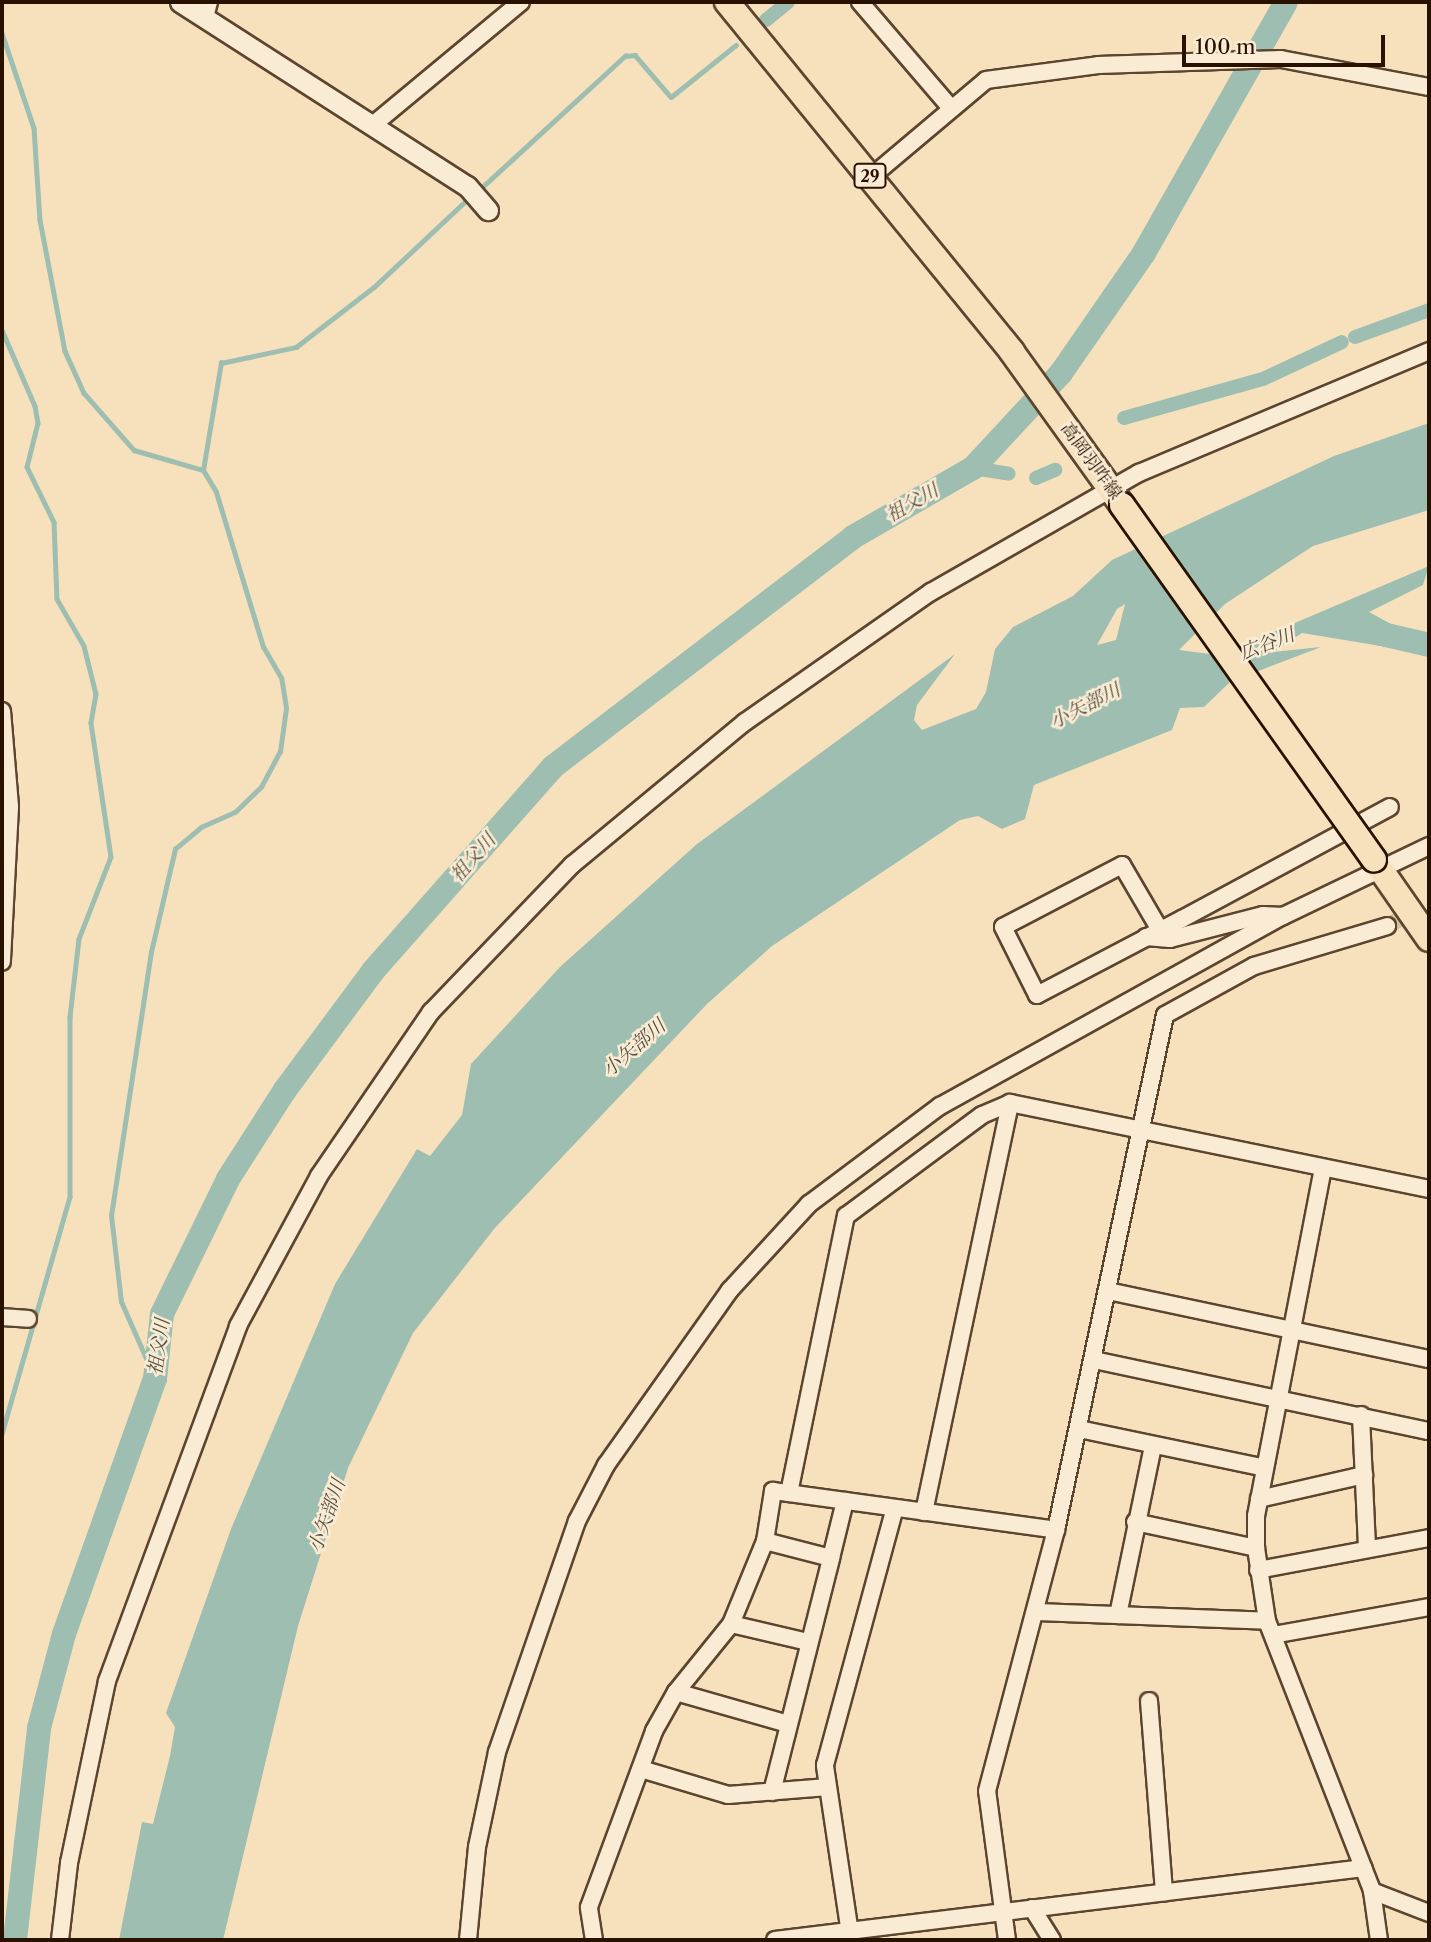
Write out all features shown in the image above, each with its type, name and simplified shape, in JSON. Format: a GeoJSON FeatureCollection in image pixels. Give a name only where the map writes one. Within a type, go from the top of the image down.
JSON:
{"type":"FeatureCollection","features":[{"type":"Feature","properties":{"kind":"main road","name":"高岡羽咋線"},"geometry":{"type":"LineString","coordinates":[[727,2],[1012,352],[1429,939]]}},
{"type":"Feature","properties":{"kind":"street"},"geometry":{"type":"LineString","coordinates":[[180,2],[207,10],[478,197]]}},
{"type":"Feature","properties":{"kind":"street"},"geometry":{"type":"LineString","coordinates":[[374,124],[521,2]]}},
{"type":"Feature","properties":{"kind":"street"},"geometry":{"type":"LineString","coordinates":[[860,2],[949,106]]}},
{"type":"Feature","properties":{"kind":"street"},"geometry":{"type":"LineString","coordinates":[[871,177],[949,106],[986,80],[1206,59],[1281,59],[1429,87]]}},
{"type":"Feature","properties":{"kind":"street"},"geometry":{"type":"LineString","coordinates":[[60,1940],[71,1851],[107,1681],[238,1326],[284,1236],[385,1075],[498,937],[672,781],[848,647],[1116,496],[1429,351]]}},
{"type":"Feature","properties":{"kind":"street"},"geometry":{"type":"LineString","coordinates":[[2,711],[10,807],[2,962]]}},
{"type":"Feature","properties":{"kind":"street"},"geometry":{"type":"LineString","coordinates":[[1283,916],[1263,915],[1170,939],[1153,934],[1122,865],[1003,927],[1037,995],[1153,934],[1390,807]]}},
{"type":"Feature","properties":{"kind":"street"},"geometry":{"type":"LineString","coordinates":[[468,1940],[477,1847],[497,1752],[577,1521],[606,1465],[730,1290],[809,1204],[940,1106],[1377,864],[1429,846]]}},
{"type":"Feature","properties":{"kind":"street"},"geometry":{"type":"LineString","coordinates":[[1007,1940],[987,1791],[1037,1612],[1056,1530],[1165,1015],[1254,966],[1387,926]]}},
{"type":"Feature","properties":{"kind":"street"},"geometry":{"type":"LineString","coordinates":[[924,1512],[1010,1102]]}},
{"type":"Feature","properties":{"kind":"street"},"geometry":{"type":"LineString","coordinates":[[789,1493],[846,1216],[982,1115],[1010,1102],[1429,1189]]}},
{"type":"Feature","properties":{"kind":"street"},"geometry":{"type":"LineString","coordinates":[[1323,1168],[1259,1499],[1256,1548],[1270,1628],[1364,1868],[1372,1891],[1379,1940]]}},
{"type":"Feature","properties":{"kind":"street"},"geometry":{"type":"LineString","coordinates":[[1108,1291],[1429,1359]]}},
{"type":"Feature","properties":{"kind":"street"},"geometry":{"type":"LineString","coordinates":[[2,1317],[28,1319]]}},
{"type":"Feature","properties":{"kind":"street"},"geometry":{"type":"LineString","coordinates":[[1094,1360],[1429,1431]]}},
{"type":"Feature","properties":{"kind":"street"},"geometry":{"type":"LineString","coordinates":[[1361,1415],[1367,1549]]}},
{"type":"Feature","properties":{"kind":"street"},"geometry":{"type":"LineString","coordinates":[[1079,1429],[1265,1468]]}},
{"type":"Feature","properties":{"kind":"street"},"geometry":{"type":"LineString","coordinates":[[1118,1615],[1135,1522],[1153,1446]]}},
{"type":"Feature","properties":{"kind":"street"},"geometry":{"type":"LineString","coordinates":[[1259,1499],[1364,1475]]}},
{"type":"Feature","properties":{"kind":"street"},"geometry":{"type":"LineString","coordinates":[[594,1940],[589,1907],[641,1769],[676,1692],[731,1624],[765,1541],[773,1491],[1056,1530]]}},
{"type":"Feature","properties":{"kind":"street"},"geometry":{"type":"LineString","coordinates":[[772,1792],[785,1723],[845,1501]]}},
{"type":"Feature","properties":{"kind":"street"},"geometry":{"type":"LineString","coordinates":[[850,1936],[825,1765],[895,1508]]}},
{"type":"Feature","properties":{"kind":"street"},"geometry":{"type":"LineString","coordinates":[[1135,1522],[1256,1548]]}},
{"type":"Feature","properties":{"kind":"street"},"geometry":{"type":"LineString","coordinates":[[1258,1570],[1429,1538]]}},
{"type":"Feature","properties":{"kind":"street"},"geometry":{"type":"LineString","coordinates":[[765,1541],[831,1558]]}},
{"type":"Feature","properties":{"kind":"street"},"geometry":{"type":"LineString","coordinates":[[1037,1612],[1118,1615],[1270,1628],[1429,1607]]}},
{"type":"Feature","properties":{"kind":"street"},"geometry":{"type":"LineString","coordinates":[[731,1624],[808,1642]]}},
{"type":"Feature","properties":{"kind":"street"},"geometry":{"type":"LineString","coordinates":[[676,1692],[785,1723]]}},
{"type":"Feature","properties":{"kind":"street"},"geometry":{"type":"LineString","coordinates":[[1149,1701],[1164,1892]]}},
{"type":"Feature","properties":{"kind":"street"},"geometry":{"type":"LineString","coordinates":[[641,1769],[728,1795],[828,1787]]}},
{"type":"Feature","properties":{"kind":"street"},"geometry":{"type":"LineString","coordinates":[[775,1940],[850,1936],[1032,1908],[1364,1868]]}},
{"type":"Feature","properties":{"kind":"street"},"geometry":{"type":"LineString","coordinates":[[1372,1891],[1429,1913]]}},
{"type":"Feature","properties":{"kind":"street"},"geometry":{"type":"LineString","coordinates":[[1032,1908],[1052,1940]]}},
{"type":"Feature","properties":{"kind":"water","name":"小矢部川"},"geometry":{"type":"Polygon","coordinates":[[[1429,423],[1429,510],[1313,546],[1225,604],[1179,650],[1210,654],[1236,648],[1429,566],[1423,585],[1369,612],[1402,630],[1399,649],[1302,633],[1273,652],[1321,647],[1230,682],[1204,707],[1180,708],[1172,730],[1034,785],[1025,819],[1002,829],[978,816],[960,820],[772,946],[707,1004],[494,1229],[413,1333],[348,1468],[298,1626],[223,1940],[119,1940],[142,1822],[153,1824],[170,1756],[175,1727],[166,1713],[231,1529],[335,1284],[417,1149],[430,1156],[462,1115],[471,1064],[560,967],[697,844],[955,654],[917,705],[914,720],[922,730],[976,709],[986,692],[995,649],[1013,627],[1073,596],[1112,560],[1334,456],[1429,423]],[[1125,604],[1117,609],[1097,645],[1116,640],[1125,604]]]}},
{"type":"Feature","properties":{"kind":"waterway"},"geometry":{"type":"LineString","coordinates":[[766,20],[788,2]]}},
{"type":"Feature","properties":{"kind":"waterway","name":"祖父川"},"geometry":{"type":"LineString","coordinates":[[15,1940],[39,1728],[64,1634],[155,1379],[162,1314],[228,1179],[285,1090],[373,971],[554,766],[853,537],[973,468],[1061,373],[1144,253],[1286,2]]}},
{"type":"Feature","properties":{"kind":"waterway"},"geometry":{"type":"LineString","coordinates":[[2,33],[34,128],[40,220],[65,351],[84,393],[134,450],[203,470]]}},
{"type":"Feature","properties":{"kind":"waterway"},"geometry":{"type":"LineString","coordinates":[[478,191],[625,56],[635,55],[671,97],[736,45]]}},
{"type":"Feature","properties":{"kind":"waterway"},"geometry":{"type":"LineString","coordinates":[[155,1379],[121,1302],[111,1216],[151,952],[175,849],[201,827],[235,812],[261,787],[280,752],[286,708],[281,678],[263,647],[216,492],[203,470],[221,363],[296,347],[374,287],[471,196]]}},
{"type":"Feature","properties":{"kind":"waterway"},"geometry":{"type":"LineString","coordinates":[[1355,337],[1429,310]]}},
{"type":"Feature","properties":{"kind":"waterway"},"geometry":{"type":"LineString","coordinates":[[2,330],[35,406],[38,423],[27,467],[54,522],[57,599],[84,646],[96,694],[91,723],[111,857],[79,939],[70,1017],[70,1197],[2,1434]]}},
{"type":"Feature","properties":{"kind":"waterway"},"geometry":{"type":"LineString","coordinates":[[1124,418],[1263,379],[1342,342]]}},
{"type":"Feature","properties":{"kind":"waterway"},"geometry":{"type":"LineString","coordinates":[[973,468],[1009,474]]}},
{"type":"Feature","properties":{"kind":"waterway"},"geometry":{"type":"LineString","coordinates":[[1036,478],[1055,470]]}},
{"type":"Feature","properties":{"kind":"waterway","name":"広谷川"},"geometry":{"type":"LineString","coordinates":[[1369,631],[1429,645]]}},
{"type":"Feature","properties":{"kind":"tunnel"},"geometry":{"type":"LineString","coordinates":[[1387,926],[1428,904]]}}]}
